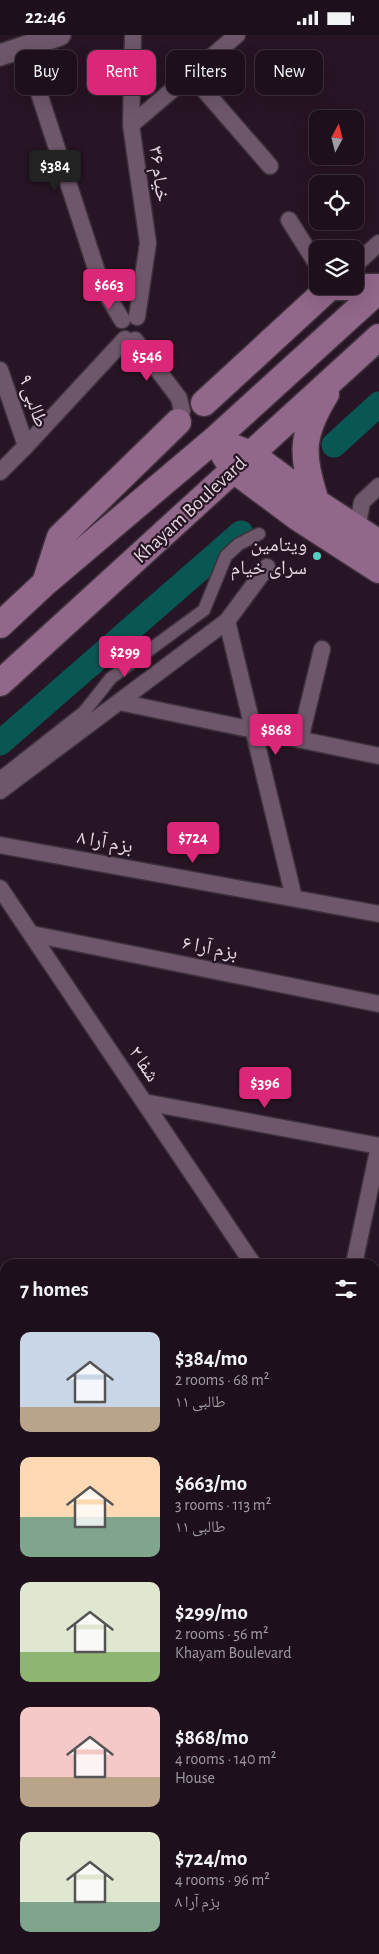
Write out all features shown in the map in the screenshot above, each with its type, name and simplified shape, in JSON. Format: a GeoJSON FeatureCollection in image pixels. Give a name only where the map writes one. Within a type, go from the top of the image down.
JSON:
{"type":"FeatureCollection","features":[{"type":"Feature","properties":{"kind":"main road"},"geometry":{"type":"LineString","coordinates":[[364,287],[379,289]]}},
{"type":"Feature","properties":{"kind":"main road","name":"Khayam Boulevard"},"geometry":{"type":"LineString","coordinates":[[0,625],[45,583],[214,440],[379,289]]}},
{"type":"Feature","properties":{"kind":"main road"},"geometry":{"type":"LineString","coordinates":[[204,403],[313,295]]}},
{"type":"Feature","properties":{"kind":"main road","name":"Khayam Boulevard"},"geometry":{"type":"LineString","coordinates":[[0,683],[379,337]]}},
{"type":"Feature","properties":{"kind":"main road"},"geometry":{"type":"LineString","coordinates":[[316,502],[307,471],[305,441],[312,417],[339,373]]}},
{"type":"Feature","properties":{"kind":"main road"},"geometry":{"type":"LineString","coordinates":[[45,583],[60,537],[178,422]]}},
{"type":"Feature","properties":{"kind":"main road"},"geometry":{"type":"LineString","coordinates":[[214,440],[242,462],[297,517],[379,570]]}},
{"type":"Feature","properties":{"kind":"main road"},"geometry":{"type":"LineString","coordinates":[[242,462],[316,502],[379,543]]}},
{"type":"Feature","properties":{"kind":"street"},"geometry":{"type":"LineString","coordinates":[[0,55],[60,35]]}},
{"type":"Feature","properties":{"kind":"street","name":"خیام ۳۶"},"geometry":{"type":"LineString","coordinates":[[130,318],[148,243],[131,125],[133,35]]}},
{"type":"Feature","properties":{"kind":"street"},"geometry":{"type":"LineString","coordinates":[[219,50],[236,35]]}},
{"type":"Feature","properties":{"kind":"street"},"geometry":{"type":"LineString","coordinates":[[24,47],[102,287],[130,318],[119,330],[134,338],[186,397],[194,403],[204,403]]}},
{"type":"Feature","properties":{"kind":"street"},"geometry":{"type":"LineString","coordinates":[[131,125],[167,95]]}},
{"type":"Feature","properties":{"kind":"street"},"geometry":{"type":"LineString","coordinates":[[208,95],[270,166]]}},
{"type":"Feature","properties":{"kind":"street"},"geometry":{"type":"LineString","coordinates":[[289,219],[309,252]]}},
{"type":"Feature","properties":{"kind":"street"},"geometry":{"type":"LineString","coordinates":[[364,257],[379,243]]}},
{"type":"Feature","properties":{"kind":"street"},"geometry":{"type":"LineString","coordinates":[[134,338],[179,398],[182,411],[178,422]]}},
{"type":"Feature","properties":{"kind":"street"},"geometry":{"type":"LineString","coordinates":[[0,472],[134,338]]}},
{"type":"Feature","properties":{"kind":"street","name":"طالبی ۹"},"geometry":{"type":"LineString","coordinates":[[0,370],[26,446]]}},
{"type":"Feature","properties":{"kind":"street"},"geometry":{"type":"LineString","coordinates":[[357,529],[362,503],[379,486]]}},
{"type":"Feature","properties":{"kind":"street"},"geometry":{"type":"LineString","coordinates":[[0,778],[84,711],[111,678],[204,610],[226,556],[259,533]]}},
{"type":"Feature","properties":{"kind":"street"},"geometry":{"type":"LineString","coordinates":[[0,791],[227,621],[267,567]]}},
{"type":"Feature","properties":{"kind":"street"},"geometry":{"type":"LineString","coordinates":[[227,621],[294,898]]}},
{"type":"Feature","properties":{"kind":"street"},"geometry":{"type":"LineString","coordinates":[[300,740],[322,649]]}},
{"type":"Feature","properties":{"kind":"street"},"geometry":{"type":"LineString","coordinates":[[119,702],[379,756]]}},
{"type":"Feature","properties":{"kind":"street","name":"بزم آرا ۸"},"geometry":{"type":"LineString","coordinates":[[0,845],[379,915]]}},
{"type":"Feature","properties":{"kind":"street","name":"شفا ۲"},"geometry":{"type":"LineString","coordinates":[[0,888],[250,1259]]}},
{"type":"Feature","properties":{"kind":"street","name":"بزم آرا ۶"},"geometry":{"type":"LineString","coordinates":[[32,934],[379,1004]]}},
{"type":"Feature","properties":{"kind":"street"},"geometry":{"type":"LineString","coordinates":[[144,1102],[379,1146],[355,1259]]}},
{"type":"Feature","properties":{"kind":"waterway"},"geometry":{"type":"LineString","coordinates":[[334,445],[379,404]]}},
{"type":"Feature","properties":{"kind":"waterway"},"geometry":{"type":"LineString","coordinates":[[0,743],[241,533]]}},
{"type":"Feature","properties":{"kind":"place","name":"ویتامین سرای خیام"},"geometry":{"type":"Point","coordinates":[317,556]}}]}
